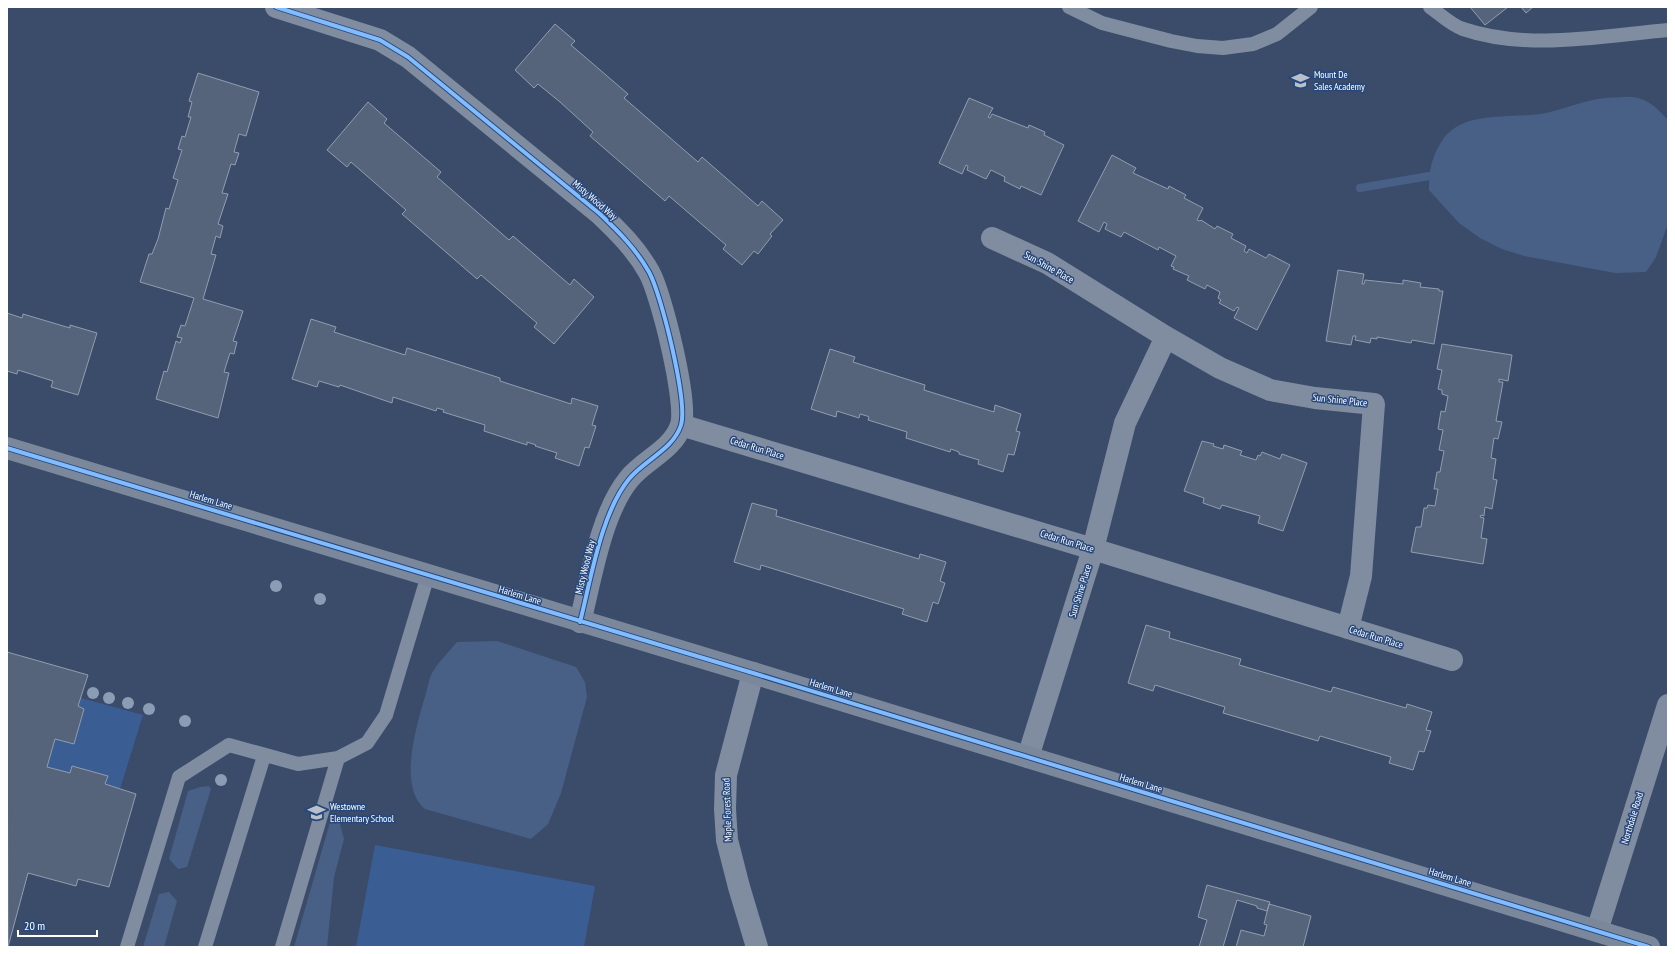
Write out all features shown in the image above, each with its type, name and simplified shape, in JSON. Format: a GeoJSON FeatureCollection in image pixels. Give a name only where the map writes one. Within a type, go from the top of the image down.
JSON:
{"type":"FeatureCollection","features":[{"type":"Feature","properties":{"kind":"street","name":"Misty Wood Way"},"geometry":{"type":"LineString","coordinates":[[276,7],[380,40],[408,57],[600,214],[628,241],[650,273],[663,310],[682,397],[681,425],[667,446],[628,479],[616,500],[602,534],[580,622]]}},
{"type":"Feature","properties":{"kind":"street","name":"Sun Shine Place"},"geometry":{"type":"LineString","coordinates":[[992,238],[1047,263],[1166,337],[1220,368],[1270,390],[1315,398],[1374,404],[1361,576],[1348,628]]}},
{"type":"Feature","properties":{"kind":"street","name":"Sun Shine Place"},"geometry":{"type":"LineString","coordinates":[[1028,757],[1093,549],[1125,423],[1166,337]]}},
{"type":"Feature","properties":{"kind":"street","name":"Cedar Run Place"},"geometry":{"type":"LineString","coordinates":[[681,425],[1093,549],[1452,660]]}},
{"type":"Feature","properties":{"kind":"street","name":"Harlem Lane"},"geometry":{"type":"LineString","coordinates":[[7,448],[753,673],[1649,947]]}},
{"type":"Feature","properties":{"kind":"street","name":"Maple Forest Road"},"geometry":{"type":"LineString","coordinates":[[753,673],[726,775],[725,809],[726,840],[738,887],[758,947]]}},
{"type":"Feature","properties":{"kind":"street","name":"Northdale Road"},"geometry":{"type":"LineString","coordinates":[[1597,930],[1668,705]]}},
{"type":"Feature","properties":{"kind":"lane"},"geometry":{"type":"LineString","coordinates":[[1069,7],[1102,23],[1171,41],[1197,46],[1223,48],[1253,44],[1277,34],[1311,7]]}},
{"type":"Feature","properties":{"kind":"lane"},"geometry":{"type":"LineString","coordinates":[[1430,7],[1461,29],[1515,41],[1573,39],[1668,30]]}},
{"type":"Feature","properties":{"kind":"lane"},"geometry":{"type":"LineString","coordinates":[[127,947],[179,776],[229,745],[264,756],[298,764],[338,758],[367,743],[386,715],[428,575]]}},
{"type":"Feature","properties":{"kind":"lane"},"geometry":{"type":"LineString","coordinates":[[205,947],[264,756]]}},
{"type":"Feature","properties":{"kind":"lane"},"geometry":{"type":"LineString","coordinates":[[282,947],[338,758]]}},
{"type":"Feature","properties":{"kind":"shaded area"},"geometry":{"type":"Polygon","coordinates":[[[1632,97],[1648,102],[1668,120],[1668,224],[1656,257],[1646,272],[1615,273],[1524,256],[1502,249],[1480,238],[1459,223],[1429,190],[1429,177],[1434,155],[1440,144],[1449,133],[1460,125],[1473,120],[1487,118],[1546,113],[1598,99],[1632,97]]]}},
{"type":"Feature","properties":{"kind":"shaded area"},"geometry":{"type":"Polygon","coordinates":[[[497,641],[576,667],[585,682],[587,697],[561,793],[548,824],[531,839],[425,809],[417,799],[412,787],[411,757],[429,679],[434,669],[457,642],[497,641]]]}},
{"type":"Feature","properties":{"kind":"shaded area"},"geometry":{"type":"Polygon","coordinates":[[[81,698],[143,715],[120,789],[105,784],[107,776],[72,766],[70,773],[47,767],[55,739],[74,744],[84,710],[78,706],[81,698]]]}},
{"type":"Feature","properties":{"kind":"shaded area"},"geometry":{"type":"Polygon","coordinates":[[[209,786],[211,789],[187,867],[178,869],[169,859],[188,791],[209,786]]]}},
{"type":"Feature","properties":{"kind":"shaded area"},"geometry":{"type":"Polygon","coordinates":[[[335,818],[339,820],[344,839],[334,877],[327,947],[294,947],[331,819],[335,818]]]}},
{"type":"Feature","properties":{"kind":"shaded area"},"geometry":{"type":"Polygon","coordinates":[[[375,845],[595,886],[584,947],[356,947],[375,845]]]}},
{"type":"Feature","properties":{"kind":"shaded area"},"geometry":{"type":"Polygon","coordinates":[[[169,892],[177,901],[164,947],[143,947],[159,894],[169,892]]]}},
{"type":"Feature","properties":{"kind":"building"},"geometry":{"type":"Polygon","coordinates":[[[1470,7],[1508,7],[1485,25],[1470,7]]]}},
{"type":"Feature","properties":{"kind":"building"},"geometry":{"type":"Polygon","coordinates":[[[1521,7],[1533,7],[1526,13],[1521,7]]]}},
{"type":"Feature","properties":{"kind":"building"},"geometry":{"type":"Polygon","coordinates":[[[555,24],[575,41],[571,45],[628,94],[624,98],[698,162],[702,157],[758,206],[762,201],[783,220],[770,234],[772,236],[758,254],[754,251],[742,265],[723,249],[726,245],[669,196],[665,201],[590,136],[593,132],[560,102],[538,84],[534,88],[515,70],[555,24]]]}},
{"type":"Feature","properties":{"kind":"building"},"geometry":{"type":"Polygon","coordinates":[[[198,73],[259,92],[246,136],[239,134],[234,152],[239,153],[235,165],[231,164],[222,193],[228,194],[218,224],[223,226],[220,238],[216,236],[211,254],[216,255],[203,299],[243,311],[233,341],[237,342],[234,354],[230,353],[224,372],[229,373],[218,418],[156,399],[164,371],[167,372],[176,341],[180,343],[182,338],[177,337],[181,325],[185,326],[194,298],[140,282],[149,254],[152,254],[158,239],[166,208],[169,209],[178,180],[173,178],[182,150],[178,149],[182,136],[185,137],[191,117],[188,117],[192,102],[189,101],[198,73]]]}},
{"type":"Feature","properties":{"kind":"building"},"geometry":{"type":"Polygon","coordinates":[[[969,98],[993,108],[988,117],[990,118],[992,114],[1028,128],[1029,125],[1045,132],[1044,135],[1064,145],[1041,195],[1021,186],[1020,189],[1004,181],[1005,177],[991,170],[986,179],[967,170],[968,166],[966,165],[962,174],[939,163],[969,98]]]}},
{"type":"Feature","properties":{"kind":"building"},"geometry":{"type":"Polygon","coordinates":[[[368,102],[387,119],[384,123],[441,172],[437,177],[509,240],[513,236],[570,285],[574,279],[594,297],[554,344],[534,327],[537,323],[481,275],[477,279],[402,214],[406,210],[351,162],[347,167],[327,150],[368,102]]]}},
{"type":"Feature","properties":{"kind":"building"},"geometry":{"type":"Polygon","coordinates":[[[1112,155],[1136,168],[1133,173],[1168,189],[1169,186],[1186,195],[1184,198],[1203,208],[1197,220],[1201,220],[1215,229],[1217,226],[1233,234],[1231,238],[1246,246],[1244,251],[1247,253],[1249,249],[1266,258],[1269,254],[1290,265],[1257,330],[1234,318],[1239,308],[1237,307],[1234,311],[1219,303],[1221,300],[1218,298],[1220,292],[1207,285],[1205,289],[1187,280],[1189,276],[1173,269],[1174,267],[1171,266],[1176,256],[1159,247],[1158,250],[1124,232],[1121,237],[1105,229],[1107,224],[1104,222],[1099,232],[1078,221],[1112,155]]]}},
{"type":"Feature","properties":{"kind":"building"},"geometry":{"type":"Polygon","coordinates":[[[1338,270],[1364,274],[1362,284],[1364,284],[1365,280],[1403,284],[1403,280],[1421,283],[1420,287],[1439,289],[1439,291],[1443,291],[1434,344],[1412,340],[1411,343],[1377,337],[1377,339],[1371,338],[1370,343],[1355,340],[1356,336],[1353,336],[1351,345],[1326,341],[1338,270]]]}},
{"type":"Feature","properties":{"kind":"building"},"geometry":{"type":"Polygon","coordinates":[[[7,313],[22,318],[23,314],[70,328],[70,325],[97,333],[78,395],[51,387],[53,381],[18,370],[17,374],[7,371],[7,313]]]}},
{"type":"Feature","properties":{"kind":"building"},"geometry":{"type":"Polygon","coordinates":[[[311,319],[336,327],[334,332],[405,355],[407,348],[500,378],[500,381],[571,404],[572,398],[598,406],[592,425],[596,426],[589,448],[585,447],[579,466],[555,458],[557,453],[535,446],[536,445],[527,442],[527,445],[484,431],[485,425],[443,412],[444,410],[437,408],[436,411],[393,397],[392,403],[340,385],[339,387],[319,381],[317,387],[292,379],[311,319]]]}},
{"type":"Feature","properties":{"kind":"building"},"geometry":{"type":"Polygon","coordinates":[[[1442,344],[1512,355],[1508,381],[1499,379],[1499,382],[1503,382],[1496,421],[1502,422],[1498,439],[1494,438],[1491,458],[1496,459],[1493,479],[1497,480],[1492,509],[1485,507],[1484,516],[1481,515],[1480,517],[1484,518],[1481,538],[1487,539],[1483,564],[1411,552],[1416,527],[1421,527],[1424,508],[1427,508],[1428,505],[1435,506],[1438,489],[1434,489],[1437,472],[1440,472],[1444,451],[1439,450],[1443,430],[1438,429],[1441,411],[1445,412],[1448,396],[1442,394],[1442,390],[1438,389],[1442,370],[1437,369],[1442,344]]]}},
{"type":"Feature","properties":{"kind":"building"},"geometry":{"type":"Polygon","coordinates":[[[830,349],[855,357],[853,362],[925,385],[924,390],[994,412],[995,405],[1021,414],[1016,431],[1020,432],[1014,455],[1008,454],[1003,472],[978,464],[979,460],[959,454],[959,452],[951,449],[950,452],[906,438],[907,432],[868,420],[869,417],[867,416],[860,414],[859,418],[837,411],[836,417],[811,409],[830,349]]]}},
{"type":"Feature","properties":{"kind":"building"},"geometry":{"type":"Polygon","coordinates":[[[1202,441],[1214,444],[1213,446],[1223,449],[1224,445],[1242,451],[1240,455],[1256,460],[1258,455],[1260,456],[1262,452],[1280,459],[1282,454],[1307,463],[1283,531],[1258,523],[1260,516],[1222,505],[1220,509],[1203,503],[1204,498],[1184,491],[1202,441]]]}},
{"type":"Feature","properties":{"kind":"building"},"geometry":{"type":"Polygon","coordinates":[[[752,503],[777,510],[776,516],[919,559],[920,554],[946,562],[940,581],[945,583],[938,604],[933,602],[927,622],[902,614],[904,609],[761,565],[760,570],[734,562],[752,503]]]}},
{"type":"Feature","properties":{"kind":"building"},"geometry":{"type":"Polygon","coordinates":[[[1146,625],[1170,632],[1169,638],[1241,659],[1239,665],[1331,692],[1333,687],[1406,708],[1407,704],[1432,712],[1426,730],[1431,731],[1424,752],[1419,751],[1413,770],[1389,763],[1391,757],[1320,736],[1318,741],[1223,713],[1225,707],[1155,685],[1153,691],[1128,683],[1146,625]]]}},
{"type":"Feature","properties":{"kind":"building"},"geometry":{"type":"Polygon","coordinates":[[[7,652],[88,675],[78,706],[84,709],[74,744],[55,739],[47,767],[70,773],[72,766],[108,776],[105,784],[136,794],[109,887],[78,879],[76,886],[28,873],[8,947],[7,652]]]}},
{"type":"Feature","properties":{"kind":"building"},"geometry":{"type":"Polygon","coordinates":[[[1207,885],[1270,902],[1267,911],[1257,908],[1257,906],[1237,900],[1223,947],[1199,947],[1207,920],[1198,917],[1207,885]]]}},
{"type":"Feature","properties":{"kind":"building"},"geometry":{"type":"Polygon","coordinates":[[[1269,904],[1311,916],[1303,947],[1236,947],[1241,930],[1264,936],[1267,925],[1264,924],[1269,904]]]}},
{"type":"Feature","properties":{"kind":"waterway"},"geometry":{"type":"LineString","coordinates":[[1360,188],[1429,176]]}},
{"type":"Feature","properties":{"kind":"cycle path"},"geometry":{"type":"LineString","coordinates":[[276,7],[380,40],[408,57],[600,214],[627,241],[649,272],[660,302],[672,348],[681,394],[681,425],[672,441],[635,472],[619,493],[611,510],[598,547],[580,622]]}},
{"type":"Feature","properties":{"kind":"cycle path"},"geometry":{"type":"LineString","coordinates":[[7,448],[753,673],[1649,947]]}},
{"type":"Feature","properties":{"kind":"place","name":"Mount De Sales Academy"},"geometry":{"type":"Point","coordinates":[1301,80]}},
{"type":"Feature","properties":{"kind":"place","name":"Westowne Elementary School"},"geometry":{"type":"Point","coordinates":[317,812]}}]}
